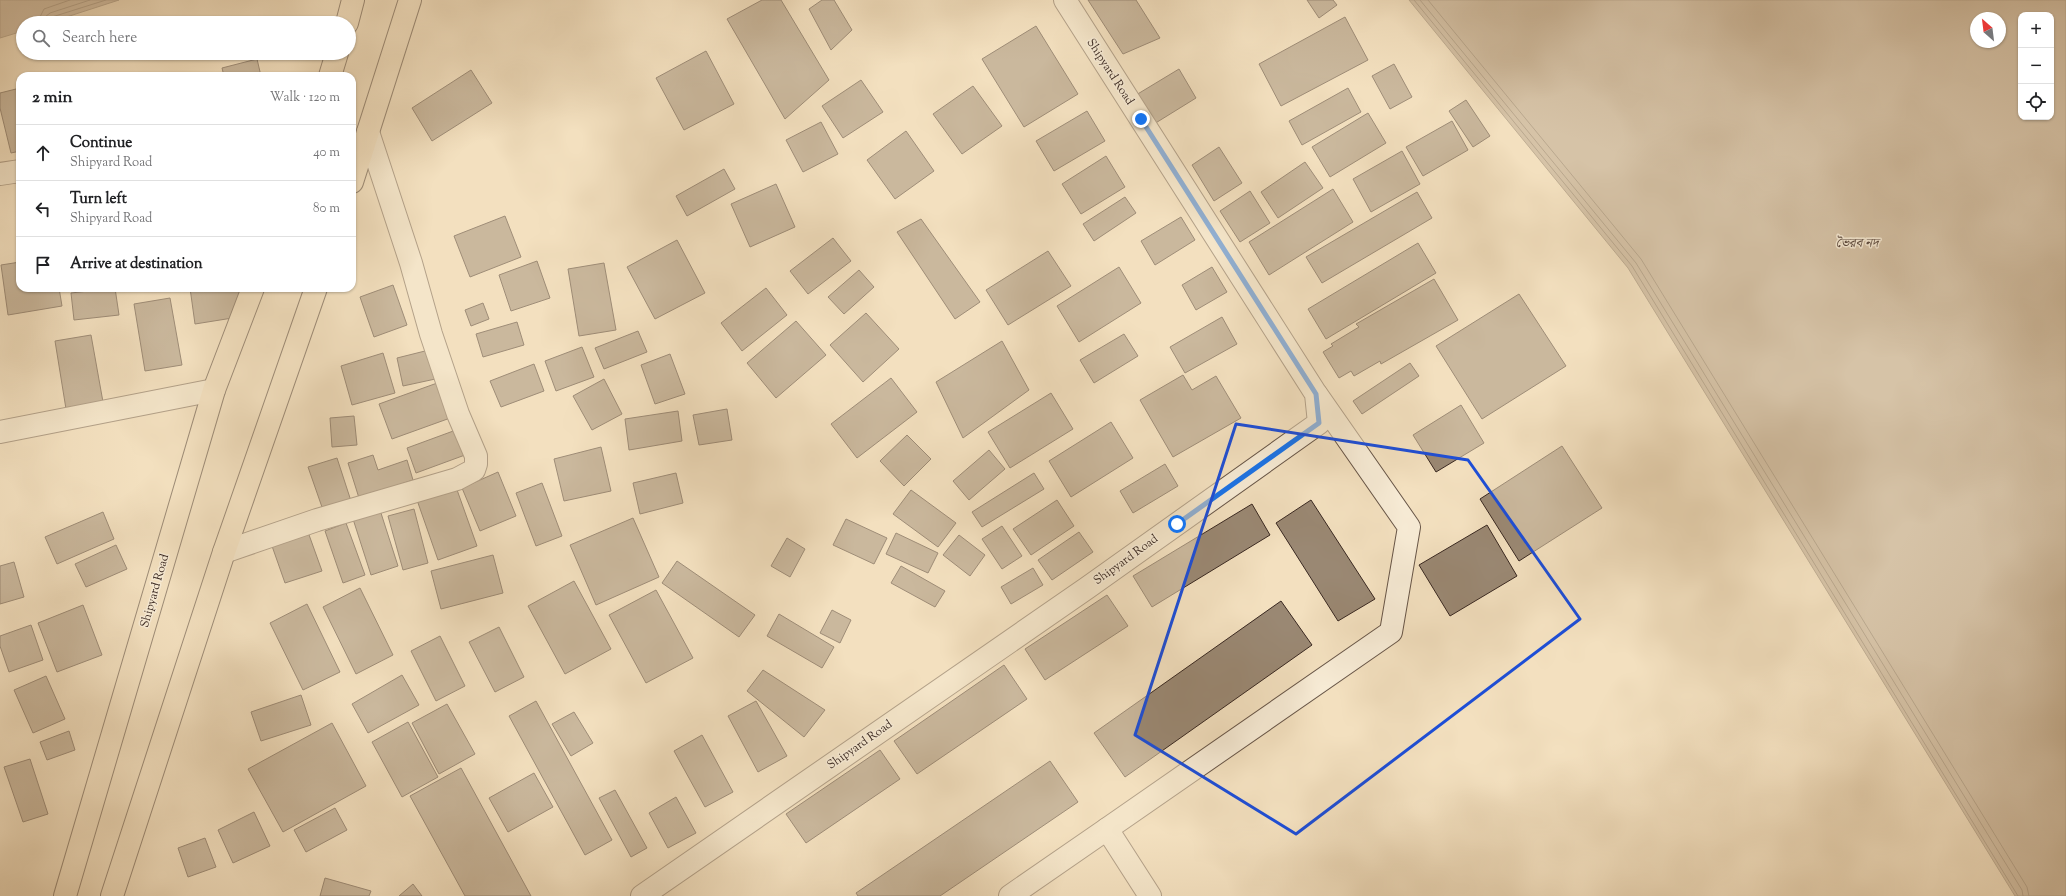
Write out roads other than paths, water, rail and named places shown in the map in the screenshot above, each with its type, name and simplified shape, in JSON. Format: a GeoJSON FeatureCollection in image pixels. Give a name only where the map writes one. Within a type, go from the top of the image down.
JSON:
{"type":"FeatureCollection","features":[{"type":"Feature","properties":{"kind":"main road"},"geometry":{"type":"LineString","coordinates":[[348,16],[354,0]]}},
{"type":"Feature","properties":{"kind":"main road"},"geometry":{"type":"LineString","coordinates":[[356,170],[410,0]]}},
{"type":"Feature","properties":{"kind":"main road"},"geometry":{"type":"LineString","coordinates":[[331,72],[335,60]]}},
{"type":"Feature","properties":{"kind":"main road","name":"Shipyard Road"},"geometry":{"type":"LineString","coordinates":[[65,896],[214,390],[251,292]]}},
{"type":"Feature","properties":{"kind":"main road"},"geometry":{"type":"LineString","coordinates":[[112,896],[224,552],[315,292]]}},
{"type":"Feature","properties":{"kind":"street","name":"Shipyard Road"},"geometry":{"type":"LineString","coordinates":[[642,896],[1087,588],[1319,423],[1316,394],[1065,0]]}},
{"type":"Feature","properties":{"kind":"street"},"geometry":{"type":"LineString","coordinates":[[224,552],[318,520],[457,479],[474,470],[476,464],[473,445],[458,414],[431,334],[411,263],[368,132]]}},
{"type":"Feature","properties":{"kind":"street"},"geometry":{"type":"LineString","coordinates":[[0,174],[16,172]]}},
{"type":"Feature","properties":{"kind":"street"},"geometry":{"type":"LineString","coordinates":[[0,432],[214,390]]}},
{"type":"Feature","properties":{"kind":"street"},"geometry":{"type":"LineString","coordinates":[[1010,896],[1391,632],[1409,527],[1316,394]]}},
{"type":"Feature","properties":{"kind":"street"},"geometry":{"type":"LineString","coordinates":[[1107,829],[1150,896]]}},
{"type":"Feature","properties":{"kind":"water"},"geometry":{"type":"Polygon","coordinates":[[[0,0],[119,0],[70,16],[16,16],[16,33],[0,38],[0,0]]]}},
{"type":"Feature","properties":{"kind":"water","name":"ভৈরব নদ"},"geometry":{"type":"Polygon","coordinates":[[[1409,0],[2066,0],[2066,896],[2015,896],[1628,268],[1409,0]]]}}]}
